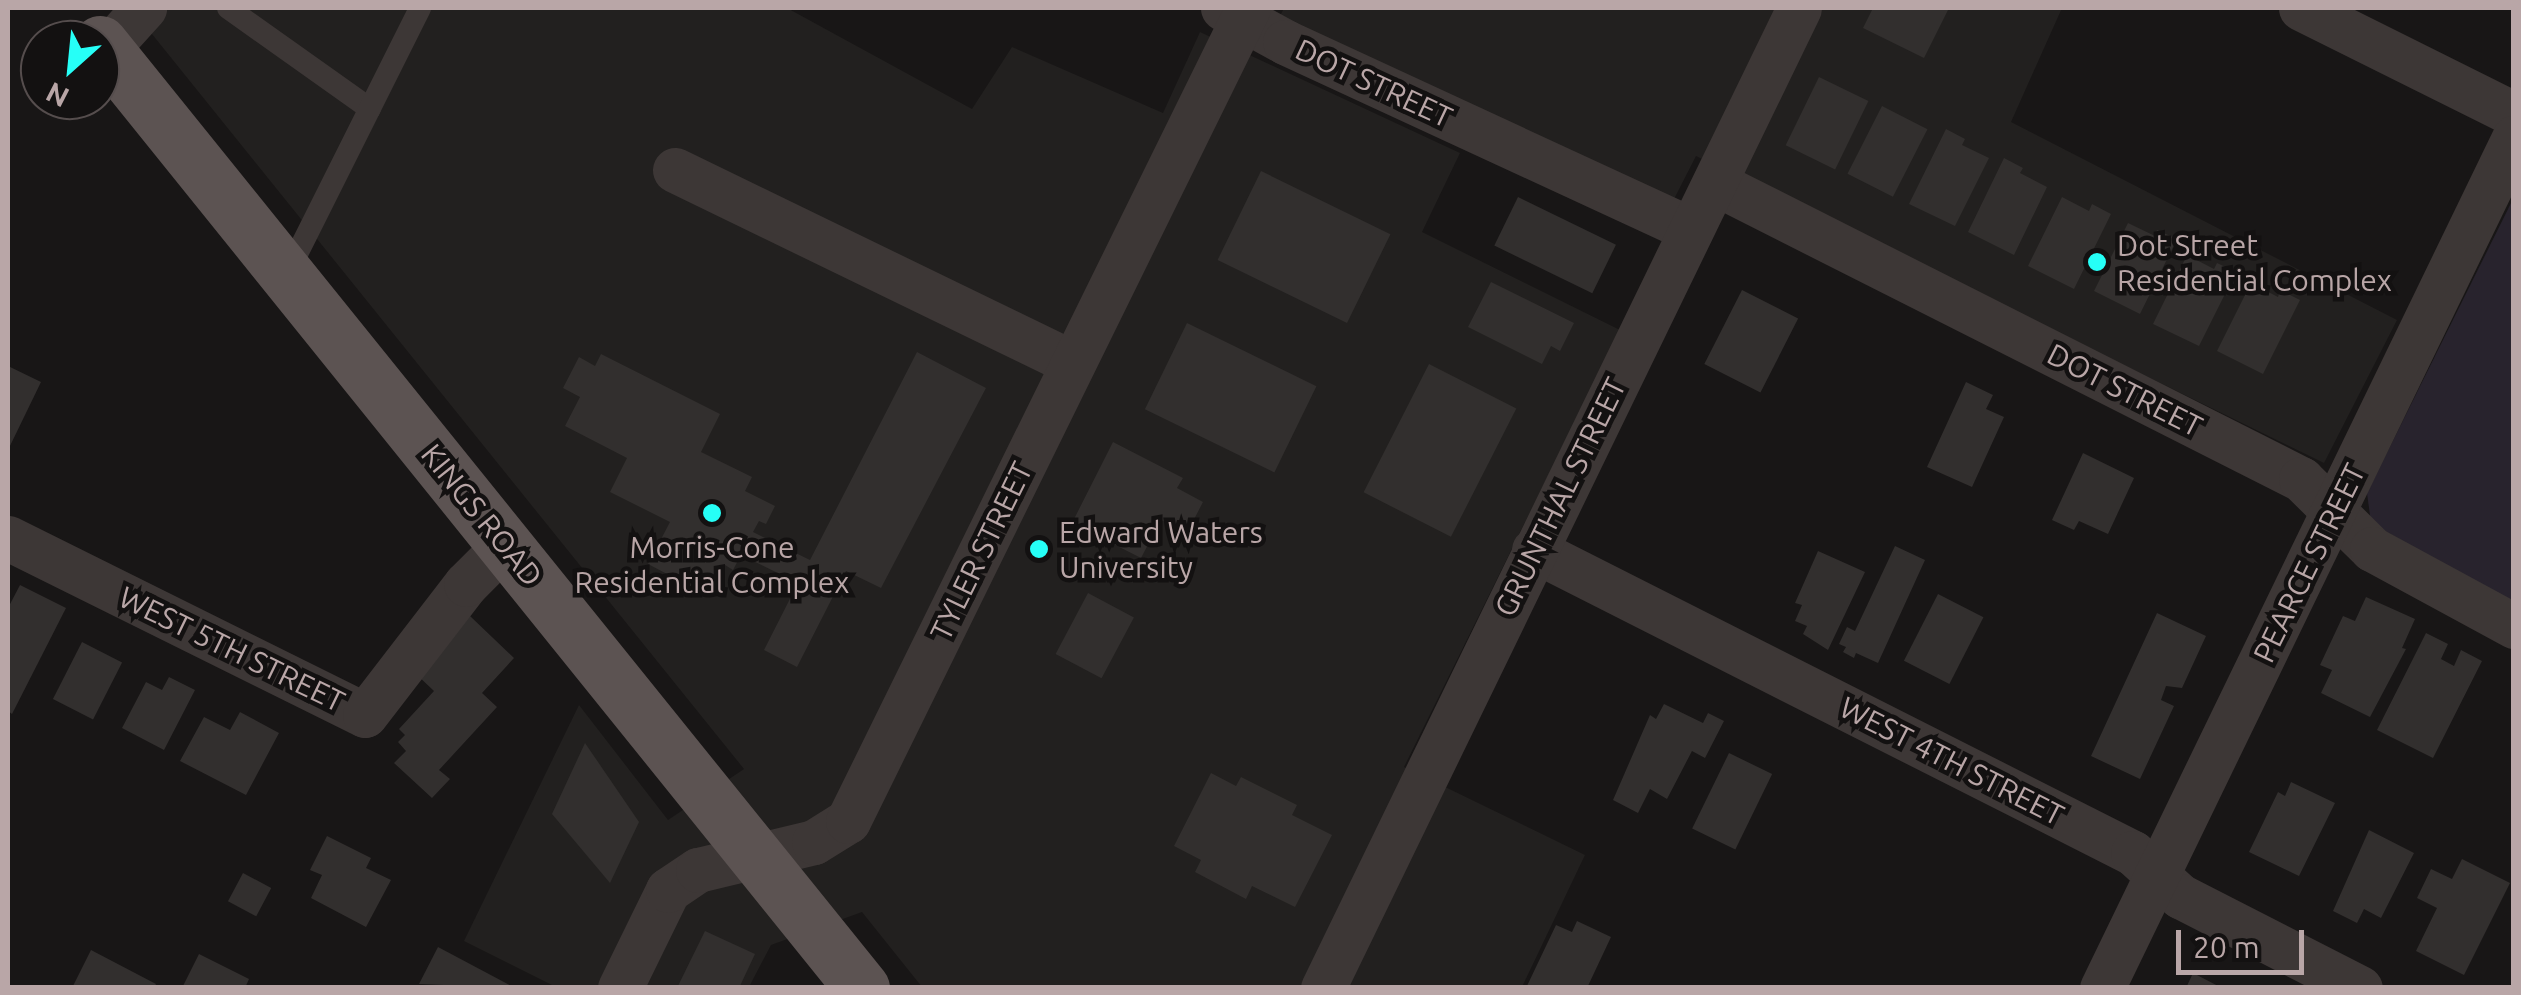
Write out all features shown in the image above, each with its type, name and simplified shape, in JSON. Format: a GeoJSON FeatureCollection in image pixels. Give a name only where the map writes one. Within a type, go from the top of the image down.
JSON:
{"type":"FeatureCollection","features":[{"type":"Feature","properties":{"kind":"main road","name":"KINGS ROAD"},"geometry":{"type":"LineString","coordinates":[[120,67],[862,988]]}},
{"type":"Feature","properties":{"kind":"street"},"geometry":{"type":"LineString","coordinates":[[120,28],[144,8]]}},
{"type":"Feature","properties":{"kind":"street","name":"GRUNTHAL STREET"},"geometry":{"type":"LineString","coordinates":[[1324,988],[1798,8]]}},
{"type":"Feature","properties":{"kind":"street"},"geometry":{"type":"LineString","coordinates":[[2302,8],[2514,114]]}},
{"type":"Feature","properties":{"kind":"street","name":"DOT STREET"},"geometry":{"type":"LineString","coordinates":[[1238,11],[1692,230]]}},
{"type":"Feature","properties":{"kind":"street","name":"TYLER STREET"},"geometry":{"type":"LineString","coordinates":[[620,988],[668,890],[698,870],[814,842],[848,822],[1073,363],[1238,11]]}},
{"type":"Feature","properties":{"kind":"street","name":"PEARCE STREET"},"geometry":{"type":"LineString","coordinates":[[2102,988],[2514,138]]}},
{"type":"Feature","properties":{"kind":"street"},"geometry":{"type":"LineString","coordinates":[[675,170],[1073,363]]}},
{"type":"Feature","properties":{"kind":"street","name":"DOT STREET"},"geometry":{"type":"LineString","coordinates":[[1715,184],[2301,478],[2372,549],[2514,626]]}},
{"type":"Feature","properties":{"kind":"street","name":"WEST 5TH STREET"},"geometry":{"type":"LineString","coordinates":[[8,538],[365,715],[466,584],[506,544]]}},
{"type":"Feature","properties":{"kind":"street","name":"WEST 4TH STREET"},"geometry":{"type":"LineString","coordinates":[[1534,550],[2133,853],[2180,896],[2360,988]]}},
{"type":"Feature","properties":{"kind":"lane"},"geometry":{"type":"LineString","coordinates":[[228,8],[370,109]]}},
{"type":"Feature","properties":{"kind":"lane"},"geometry":{"type":"LineString","coordinates":[[288,274],[420,8]]}},
{"type":"Feature","properties":{"kind":"shaded area","name":"Edward Waters University"},"geometry":{"type":"Polygon","coordinates":[[[131,8],[787,8],[972,109],[1012,47],[1163,113],[1200,32],[1460,153],[1422,232],[1620,330],[1404,767],[1585,855],[1522,987],[922,987],[862,912],[771,945],[749,987],[556,987],[464,941],[579,705],[668,820],[744,769],[131,8]]]}},
{"type":"Feature","properties":{"kind":"shaded area","name":"Dot Street Residential Complex"},"geometry":{"type":"Polygon","coordinates":[[[1284,8],[2062,8],[2011,122],[2397,320],[2324,463],[1696,156],[1672,203],[1279,18],[1284,8]]]}},
{"type":"Feature","properties":{"kind":"shaded area"},"geometry":{"type":"Polygon","coordinates":[[[2513,199],[2513,604],[2371,523],[2367,493],[2513,199]]]}},
{"type":"Feature","properties":{"kind":"building"},"geometry":{"type":"Polygon","coordinates":[[[1873,8],[1948,10],[1924,58],[1863,28],[1873,8]]]}},
{"type":"Feature","properties":{"kind":"building"},"geometry":{"type":"Polygon","coordinates":[[[1819,77],[1868,101],[1835,169],[1786,145],[1819,77]]]}},
{"type":"Feature","properties":{"kind":"building"},"geometry":{"type":"Polygon","coordinates":[[[1882,106],[1927,129],[1893,197],[1847,174],[1882,106]]]}},
{"type":"Feature","properties":{"kind":"building"},"geometry":{"type":"Polygon","coordinates":[[[1946,129],[1965,139],[1962,145],[1989,158],[1955,226],[1909,204],[1946,129]]]}},
{"type":"Feature","properties":{"kind":"building"},"geometry":{"type":"Polygon","coordinates":[[[2004,158],[2023,168],[2020,173],[2047,187],[2014,255],[1968,232],[2004,158]]]}},
{"type":"Feature","properties":{"kind":"building"},"geometry":{"type":"Polygon","coordinates":[[[1261,171],[1390,234],[1347,323],[1218,260],[1261,171]]]}},
{"type":"Feature","properties":{"kind":"building"},"geometry":{"type":"Polygon","coordinates":[[[1518,197],[1616,245],[1592,293],[1494,246],[1518,197]]]}},
{"type":"Feature","properties":{"kind":"building"},"geometry":{"type":"Polygon","coordinates":[[[2062,197],[2089,211],[2092,204],[2111,214],[2074,289],[2028,266],[2062,197]]]}},
{"type":"Feature","properties":{"kind":"building"},"geometry":{"type":"Polygon","coordinates":[[[2128,223],[2155,236],[2157,230],[2177,239],[2140,314],[2094,291],[2128,223]]]}},
{"type":"Feature","properties":{"kind":"building"},"geometry":{"type":"Polygon","coordinates":[[[2187,255],[2214,269],[2217,263],[2236,272],[2199,346],[2153,324],[2187,255]]]}},
{"type":"Feature","properties":{"kind":"building"},"geometry":{"type":"Polygon","coordinates":[[[1491,282],[1574,323],[1560,351],[1551,346],[1542,364],[1468,327],[1491,282]]]}},
{"type":"Feature","properties":{"kind":"building"},"geometry":{"type":"Polygon","coordinates":[[[2251,283],[2278,297],[2280,290],[2300,300],[2263,374],[2217,351],[2251,283]]]}},
{"type":"Feature","properties":{"kind":"building"},"geometry":{"type":"Polygon","coordinates":[[[1742,290],[1798,319],[1760,393],[1704,364],[1742,290]]]}},
{"type":"Feature","properties":{"kind":"building"},"geometry":{"type":"Polygon","coordinates":[[[1187,323],[1316,386],[1274,472],[1145,409],[1187,323]]]}},
{"type":"Feature","properties":{"kind":"building","name":"Morris-Cone Residential Complex"},"geometry":{"type":"Polygon","coordinates":[[[917,352],[986,388],[881,588],[846,571],[797,667],[764,650],[798,583],[741,555],[733,570],[725,565],[709,596],[648,564],[670,522],[610,492],[627,458],[565,426],[580,397],[563,388],[579,357],[595,366],[601,354],[720,414],[701,452],[752,477],[745,491],[775,506],[766,524],[759,521],[753,532],[810,560],[917,352]]]}},
{"type":"Feature","properties":{"kind":"building"},"geometry":{"type":"Polygon","coordinates":[[[1429,364],[1516,408],[1451,537],[1364,492],[1429,364]]]}},
{"type":"Feature","properties":{"kind":"building"},"geometry":{"type":"Polygon","coordinates":[[[8,366],[41,382],[8,450],[8,366]]]}},
{"type":"Feature","properties":{"kind":"building"},"geometry":{"type":"Polygon","coordinates":[[[1966,382],[1993,395],[1986,409],[2004,417],[1972,487],[1927,467],[1966,382]]]}},
{"type":"Feature","properties":{"kind":"building"},"geometry":{"type":"Polygon","coordinates":[[[1113,442],[1183,478],[1177,488],[1203,502],[1187,533],[1161,520],[1141,558],[1072,523],[1113,442]]]}},
{"type":"Feature","properties":{"kind":"building"},"geometry":{"type":"Polygon","coordinates":[[[2083,453],[2134,478],[2108,534],[2079,521],[2074,530],[2052,520],[2083,453]]]}},
{"type":"Feature","properties":{"kind":"building"},"geometry":{"type":"Polygon","coordinates":[[[1895,546],[1925,560],[1878,663],[1856,653],[1854,658],[1843,652],[1846,647],[1839,644],[1847,627],[1855,631],[1895,546]]]}},
{"type":"Feature","properties":{"kind":"building"},"geometry":{"type":"Polygon","coordinates":[[[1818,551],[1865,572],[1828,650],[1803,634],[1807,626],[1795,621],[1802,605],[1795,603],[1818,551]]]}},
{"type":"Feature","properties":{"kind":"building"},"geometry":{"type":"Polygon","coordinates":[[[20,585],[66,608],[12,714],[8,711],[8,608],[20,585]]]}},
{"type":"Feature","properties":{"kind":"building"},"geometry":{"type":"Polygon","coordinates":[[[1088,593],[1134,617],[1102,678],[1056,654],[1088,593]]]}},
{"type":"Feature","properties":{"kind":"building"},"geometry":{"type":"Polygon","coordinates":[[[1938,594],[1983,617],[1949,684],[1904,661],[1938,594]]]}},
{"type":"Feature","properties":{"kind":"building"},"geometry":{"type":"Polygon","coordinates":[[[2366,597],[2415,619],[2402,648],[2406,649],[2370,717],[2321,693],[2332,670],[2320,665],[2343,616],[2355,621],[2366,597]]]}},
{"type":"Feature","properties":{"kind":"building"},"geometry":{"type":"Polygon","coordinates":[[[2157,613],[2206,636],[2182,688],[2166,686],[2161,700],[2174,706],[2140,779],[2091,756],[2157,613]]]}},
{"type":"Feature","properties":{"kind":"building"},"geometry":{"type":"Polygon","coordinates":[[[470,616],[514,658],[482,693],[497,707],[439,770],[450,779],[432,798],[394,763],[406,751],[398,742],[405,735],[399,729],[434,691],[416,674],[470,616]]]}},
{"type":"Feature","properties":{"kind":"building"},"geometry":{"type":"Polygon","coordinates":[[[2426,633],[2448,644],[2441,659],[2454,666],[2461,650],[2482,661],[2433,758],[2377,730],[2426,633]]]}},
{"type":"Feature","properties":{"kind":"building"},"geometry":{"type":"Polygon","coordinates":[[[82,642],[122,662],[93,719],[53,699],[82,642]]]}},
{"type":"Feature","properties":{"kind":"building"},"geometry":{"type":"Polygon","coordinates":[[[169,677],[195,690],[164,750],[122,728],[146,682],[162,690],[169,677]]]}},
{"type":"Feature","properties":{"kind":"building"},"geometry":{"type":"Polygon","coordinates":[[[1664,704],[1703,723],[1708,713],[1724,721],[1705,758],[1692,751],[1667,799],[1650,789],[1638,813],[1613,800],[1650,715],[1656,719],[1664,704]]]}},
{"type":"Feature","properties":{"kind":"building"},"geometry":{"type":"Polygon","coordinates":[[[240,712],[279,733],[246,795],[180,761],[204,717],[230,730],[240,712]]]}},
{"type":"Feature","properties":{"kind":"building"},"geometry":{"type":"Polygon","coordinates":[[[585,743],[639,822],[610,883],[552,814],[585,743]]]}},
{"type":"Feature","properties":{"kind":"building"},"geometry":{"type":"Polygon","coordinates":[[[1729,753],[1772,774],[1735,850],[1692,828],[1729,753]]]}},
{"type":"Feature","properties":{"kind":"building"},"geometry":{"type":"Polygon","coordinates":[[[1211,773],[1236,786],[1241,777],[1297,805],[1292,815],[1332,835],[1295,907],[1252,886],[1246,899],[1195,872],[1201,860],[1174,846],[1211,773]]]}},
{"type":"Feature","properties":{"kind":"building"},"geometry":{"type":"Polygon","coordinates":[[[2291,782],[2335,803],[2299,876],[2249,852],[2278,792],[2285,796],[2291,782]]]}},
{"type":"Feature","properties":{"kind":"building"},"geometry":{"type":"Polygon","coordinates":[[[2369,830],[2414,853],[2381,918],[2364,909],[2357,923],[2333,911],[2369,830]]]}},
{"type":"Feature","properties":{"kind":"building"},"geometry":{"type":"Polygon","coordinates":[[[327,836],[371,858],[366,868],[391,880],[366,927],[311,898],[322,875],[310,870],[327,836]]]}},
{"type":"Feature","properties":{"kind":"building"},"geometry":{"type":"Polygon","coordinates":[[[2462,859],[2510,883],[2464,975],[2416,951],[2437,908],[2417,898],[2431,869],[2452,879],[2462,859]]]}},
{"type":"Feature","properties":{"kind":"building"},"geometry":{"type":"Polygon","coordinates":[[[243,873],[271,888],[256,916],[228,901],[243,873]]]}},
{"type":"Feature","properties":{"kind":"building"},"geometry":{"type":"Polygon","coordinates":[[[1577,921],[1611,937],[1587,988],[1526,988],[1556,925],[1572,932],[1577,921]]]}},
{"type":"Feature","properties":{"kind":"building"},"geometry":{"type":"Polygon","coordinates":[[[705,931],[755,954],[739,988],[677,988],[705,931]]]}},
{"type":"Feature","properties":{"kind":"building"},"geometry":{"type":"Polygon","coordinates":[[[438,947],[515,988],[419,984],[438,947]]]}},
{"type":"Feature","properties":{"kind":"building"},"geometry":{"type":"Polygon","coordinates":[[[91,950],[156,984],[154,988],[72,988],[91,950]]]}},
{"type":"Feature","properties":{"kind":"building"},"geometry":{"type":"Polygon","coordinates":[[[199,954],[249,979],[245,988],[182,988],[199,954]]]}},
{"type":"Feature","properties":{"kind":"building"},"geometry":{"type":"Polygon","coordinates":[[[2193,973],[2222,988],[2186,988],[2193,973]]]}},
{"type":"Feature","properties":{"kind":"place","name":"Dot Street Residential Complex"},"geometry":{"type":"Point","coordinates":[2097,262]}},
{"type":"Feature","properties":{"kind":"place","name":"Morris-Cone Residential Complex"},"geometry":{"type":"Point","coordinates":[712,513]}},
{"type":"Feature","properties":{"kind":"place","name":"Edward Waters University"},"geometry":{"type":"Point","coordinates":[1039,549]}}]}
